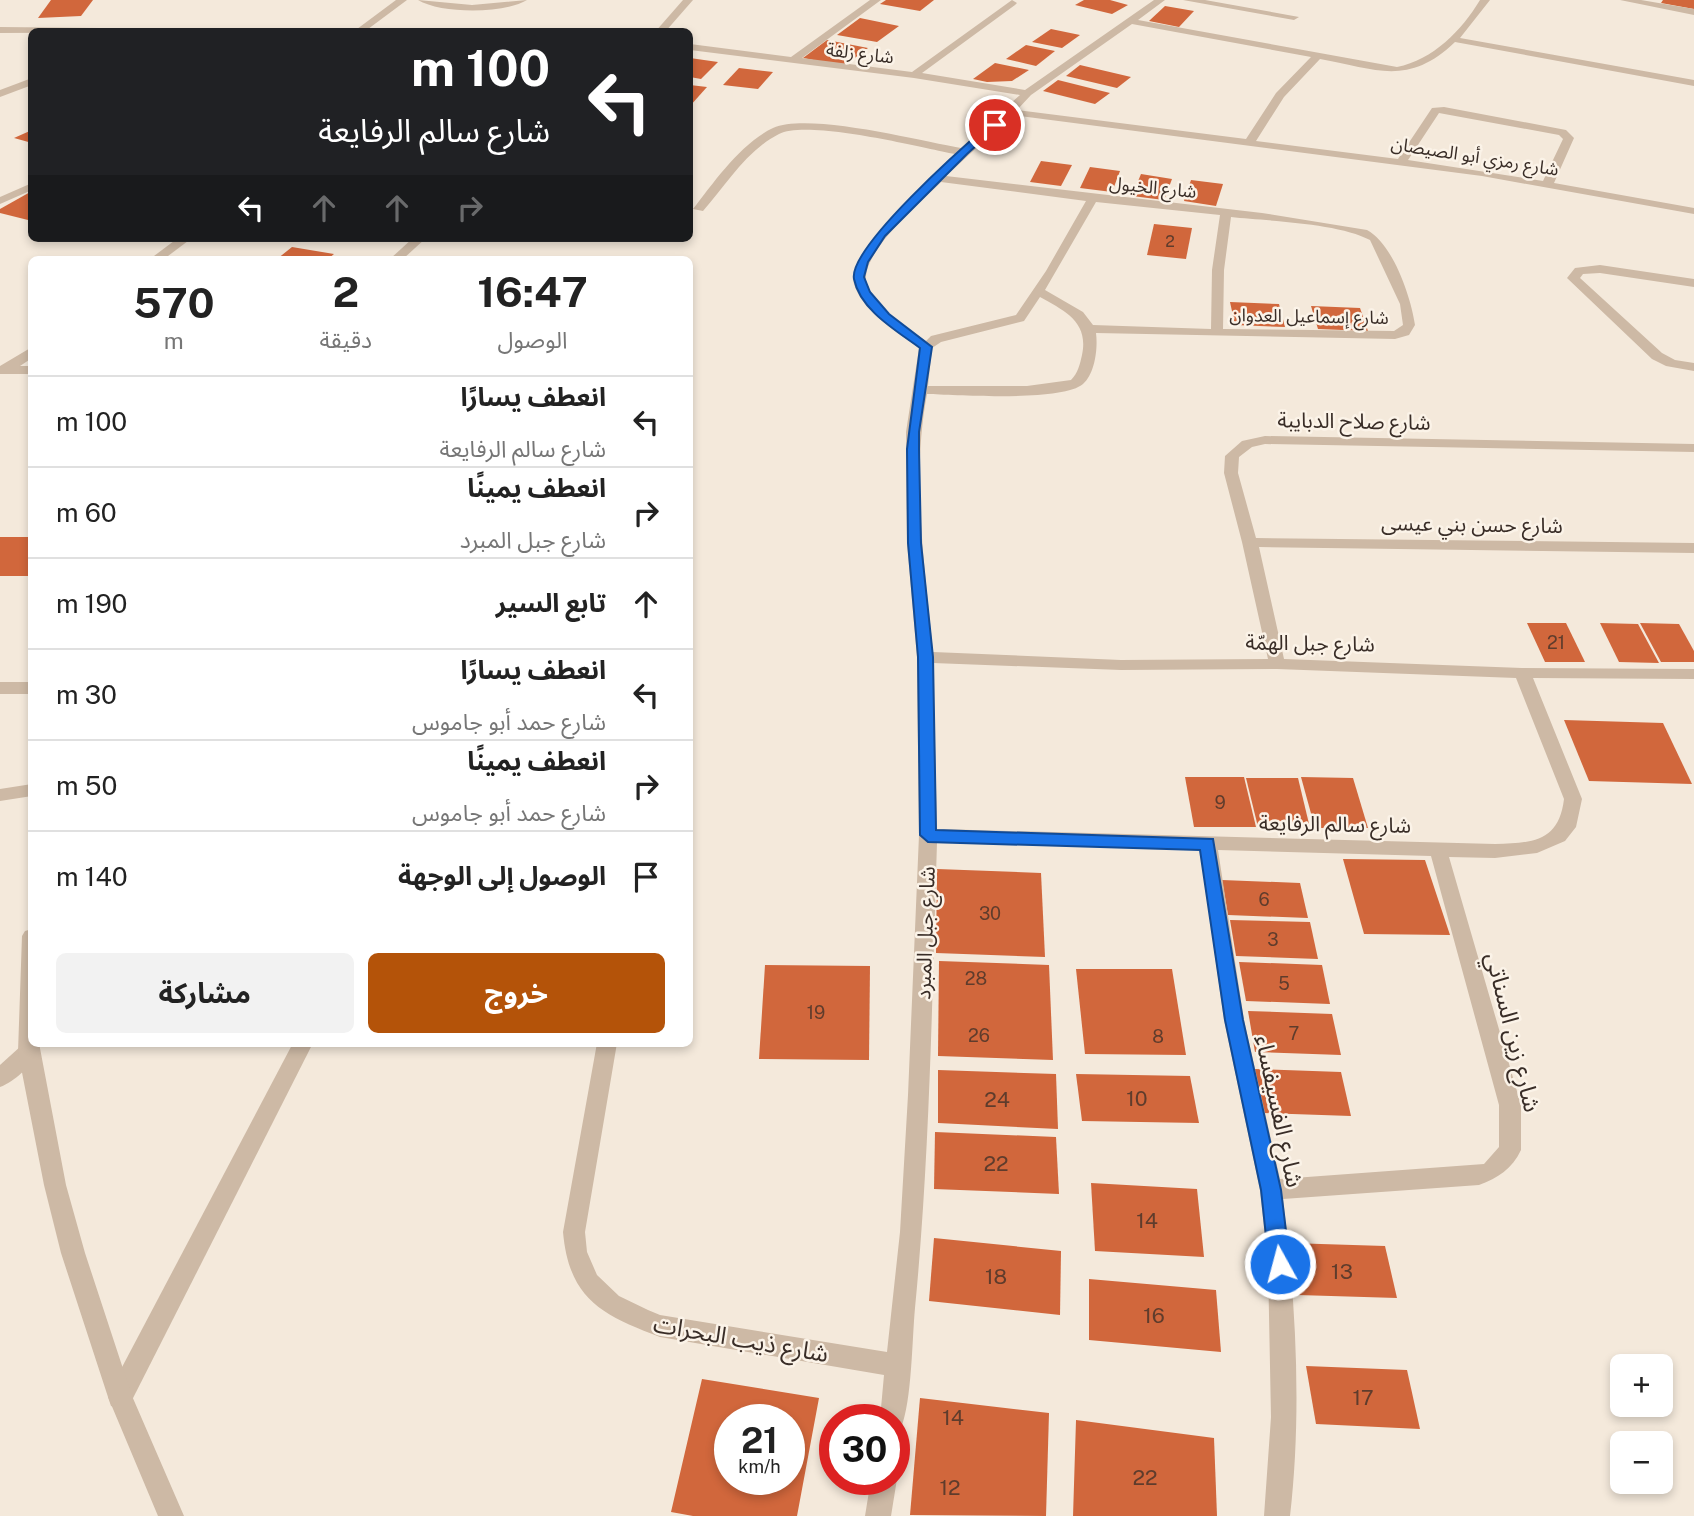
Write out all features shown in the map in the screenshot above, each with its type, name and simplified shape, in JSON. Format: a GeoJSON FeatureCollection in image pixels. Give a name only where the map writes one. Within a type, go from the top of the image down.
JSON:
{"type":"FeatureCollection","features":[{"type":"Feature","properties":{"kind":"street"},"geometry":{"type":"LineString","coordinates":[[364,28],[402,0]]}},
{"type":"Feature","properties":{"kind":"street"},"geometry":{"type":"LineString","coordinates":[[423,0],[481,7],[522,0]]}},
{"type":"Feature","properties":{"kind":"street"},"geometry":{"type":"LineString","coordinates":[[663,28],[688,0]]}},
{"type":"Feature","properties":{"kind":"street"},"geometry":{"type":"LineString","coordinates":[[793,60],[876,0]]}},
{"type":"Feature","properties":{"kind":"street"},"geometry":{"type":"LineString","coordinates":[[1093,198],[1020,318],[948,335],[936,339],[926,347],[885,317],[865,292],[859,277],[862,262],[881,234],[1027,93],[1160,0]]}},
{"type":"Feature","properties":{"kind":"street"},"geometry":{"type":"LineString","coordinates":[[1188,0],[1294,18]]}},
{"type":"Feature","properties":{"kind":"street"},"geometry":{"type":"LineString","coordinates":[[1131,21],[1378,68],[1412,69],[1452,40],[1475,19],[1485,0]]}},
{"type":"Feature","properties":{"kind":"street"},"geometry":{"type":"LineString","coordinates":[[1625,0],[1694,12]]}},
{"type":"Feature","properties":{"kind":"street"},"geometry":{"type":"LineString","coordinates":[[914,75],[1012,3]]}},
{"type":"Feature","properties":{"kind":"street"},"geometry":{"type":"LineString","coordinates":[[0,30],[28,30]]}},
{"type":"Feature","properties":{"kind":"street"},"geometry":{"type":"LineString","coordinates":[[1452,40],[1694,83]]}},
{"type":"Feature","properties":{"kind":"street","name":"شارع زلفة"},"geometry":{"type":"LineString","coordinates":[[693,47],[914,75],[1027,93]]}},
{"type":"Feature","properties":{"kind":"street"},"geometry":{"type":"LineString","coordinates":[[1250,142],[1280,95],[1317,56]]}},
{"type":"Feature","properties":{"kind":"street"},"geometry":{"type":"LineString","coordinates":[[0,94],[28,83]]}},
{"type":"Feature","properties":{"kind":"street"},"geometry":{"type":"LineString","coordinates":[[1401,162],[1436,110],[1444,110],[1562,132],[1569,138],[1547,185]]}},
{"type":"Feature","properties":{"kind":"street","name":"شارع رمزي أبو الصيصان"},"geometry":{"type":"LineString","coordinates":[[1010,112],[1401,162],[1694,211]]}},
{"type":"Feature","properties":{"kind":"street"},"geometry":{"type":"LineString","coordinates":[[699,209],[751,151],[780,129],[788,127],[825,130],[963,152]]}},
{"type":"Feature","properties":{"kind":"street","name":"شارع الخيول"},"geometry":{"type":"LineString","coordinates":[[939,178],[1363,232]]}},
{"type":"Feature","properties":{"kind":"street"},"geometry":{"type":"LineString","coordinates":[[0,201],[28,188]]}},
{"type":"Feature","properties":{"kind":"street","name":"شارع إسماعيل العدوان"},"geometry":{"type":"LineString","coordinates":[[1226,213],[1217,280],[1217,333],[1395,335],[1404,332],[1409,325],[1405,304],[1380,246],[1374,238],[1363,232]]}},
{"type":"Feature","properties":{"kind":"street"},"geometry":{"type":"LineString","coordinates":[[160,256],[180,242]]}},
{"type":"Feature","properties":{"kind":"street"},"geometry":{"type":"LineString","coordinates":[[399,256],[415,242]]}},
{"type":"Feature","properties":{"kind":"street"},"geometry":{"type":"LineString","coordinates":[[1694,283],[1600,269],[1579,271],[1573,278],[1657,356],[1671,363],[1694,367]]}},
{"type":"Feature","properties":{"kind":"street"},"geometry":{"type":"LineString","coordinates":[[921,390],[1054,389],[1076,383],[1084,373],[1092,343],[1091,329],[1079,315],[1038,292]]}},
{"type":"Feature","properties":{"kind":"street"},"geometry":{"type":"LineString","coordinates":[[1091,329],[1217,333]]}},
{"type":"Feature","properties":{"kind":"street","name":"شارع جبل المبرد"},"geometry":{"type":"LineString","coordinates":[[894,1404],[919,1095],[928,835],[925,657],[915,543],[913,432],[926,347]]}},
{"type":"Feature","properties":{"kind":"street"},"geometry":{"type":"LineString","coordinates":[[4,369],[28,354]]}},
{"type":"Feature","properties":{"kind":"street"},"geometry":{"type":"LineString","coordinates":[[4,369],[28,370]]}},
{"type":"Feature","properties":{"kind":"street","name":"شارع صلاح الدبايبة"},"geometry":{"type":"LineString","coordinates":[[1277,664],[1250,541],[1231,473],[1232,456],[1247,444],[1265,440],[1694,448]]}},
{"type":"Feature","properties":{"kind":"street","name":"شارع حسن بني عيسى"},"geometry":{"type":"LineString","coordinates":[[1250,541],[1694,548]]}},
{"type":"Feature","properties":{"kind":"street","name":"شارع جبل الهمّة"},"geometry":{"type":"LineString","coordinates":[[925,657],[1121,665],[1277,664],[1522,673],[1694,674]]}},
{"type":"Feature","properties":{"kind":"street","name":"شارع سالم الرفايعة"},"geometry":{"type":"LineString","coordinates":[[928,835],[1495,851],[1539,847],[1555,840],[1573,819],[1573,799],[1522,673]]}},
{"type":"Feature","properties":{"kind":"street"},"geometry":{"type":"LineString","coordinates":[[0,688],[28,688]]}},
{"type":"Feature","properties":{"kind":"street"},"geometry":{"type":"LineString","coordinates":[[0,795],[28,791]]}},
{"type":"Feature","properties":{"kind":"street","name":"شارع الفسيفساء"},"geometry":{"type":"LineString","coordinates":[[1208,844],[1234,1020],[1271,1190],[1280,1264],[1281,1482],[1277,1516]]}},
{"type":"Feature","properties":{"kind":"street","name":"شارع زين السناتي"},"geometry":{"type":"LineString","coordinates":[[1271,1190],[1479,1175],[1491,1171],[1510,1150],[1510,1105],[1438,849]]}},
{"type":"Feature","properties":{"kind":"street"},"geometry":{"type":"LineString","coordinates":[[28,1029],[27,1052],[55,1185],[73,1253],[120,1397],[171,1516]]}},
{"type":"Feature","properties":{"kind":"street"},"geometry":{"type":"LineString","coordinates":[[120,1397],[301,1047]]}},
{"type":"Feature","properties":{"kind":"street","name":"شارع ذيب البحرات"},"geometry":{"type":"LineString","coordinates":[[606,1047],[574,1232],[574,1254],[582,1275],[597,1295],[626,1314],[660,1326],[899,1366]]}},
{"type":"Feature","properties":{"kind":"street"},"geometry":{"type":"LineString","coordinates":[[0,1078],[27,1052]]}},
{"type":"Feature","properties":{"kind":"street"},"geometry":{"type":"LineString","coordinates":[[878,1516],[881,1495]]}},
{"type":"Feature","properties":{"kind":"building"},"geometry":{"type":"Polygon","coordinates":[[[51,0],[93,0],[81,16],[38,18],[51,0]]]}},
{"type":"Feature","properties":{"kind":"building"},"geometry":{"type":"Polygon","coordinates":[[[886,0],[934,0],[920,11],[880,4],[886,0]]]}},
{"type":"Feature","properties":{"kind":"building"},"geometry":{"type":"Polygon","coordinates":[[[1084,0],[1110,0],[1128,5],[1112,14],[1075,5],[1084,0]]]}},
{"type":"Feature","properties":{"kind":"building"},"geometry":{"type":"Polygon","coordinates":[[[1663,0],[1694,0],[1694,9],[1661,3],[1663,0]]]}},
{"type":"Feature","properties":{"kind":"building"},"geometry":{"type":"Polygon","coordinates":[[[1165,6],[1194,11],[1179,27],[1149,21],[1165,6]]]}},
{"type":"Feature","properties":{"kind":"building"},"geometry":{"type":"Polygon","coordinates":[[[860,18],[899,26],[877,42],[837,35],[860,18]]]}},
{"type":"Feature","properties":{"kind":"building"},"geometry":{"type":"Polygon","coordinates":[[[1051,29],[1080,35],[1062,48],[1032,42],[1051,29]]]}},
{"type":"Feature","properties":{"kind":"building"},"geometry":{"type":"Polygon","coordinates":[[[827,40],[868,48],[844,66],[803,58],[827,40]]]}},
{"type":"Feature","properties":{"kind":"building"},"geometry":{"type":"Polygon","coordinates":[[[1026,45],[1055,51],[1036,66],[1006,59],[1026,45]]]}},
{"type":"Feature","properties":{"kind":"building"},"geometry":{"type":"Polygon","coordinates":[[[693,58],[718,62],[701,79],[693,78],[693,58]]]}},
{"type":"Feature","properties":{"kind":"building"},"geometry":{"type":"Polygon","coordinates":[[[995,63],[1029,70],[1012,81],[987,82],[973,79],[995,63]]]}},
{"type":"Feature","properties":{"kind":"building"},"geometry":{"type":"Polygon","coordinates":[[[1080,65],[1131,77],[1117,88],[1066,76],[1080,65]]]}},
{"type":"Feature","properties":{"kind":"building"},"geometry":{"type":"Polygon","coordinates":[[[739,68],[773,72],[758,89],[723,85],[739,68]]]}},
{"type":"Feature","properties":{"kind":"building"},"geometry":{"type":"Polygon","coordinates":[[[1058,80],[1110,93],[1095,104],[1043,91],[1058,80]]]}},
{"type":"Feature","properties":{"kind":"building"},"geometry":{"type":"Polygon","coordinates":[[[693,85],[707,87],[693,103],[693,85]]]}},
{"type":"Feature","properties":{"kind":"building"},"geometry":{"type":"Polygon","coordinates":[[[28,132],[28,142],[14,138],[28,132]]]}},
{"type":"Feature","properties":{"kind":"building"},"geometry":{"type":"Polygon","coordinates":[[[1041,161],[1072,165],[1061,186],[1030,182],[1041,161]]]}},
{"type":"Feature","properties":{"kind":"building"},"geometry":{"type":"Polygon","coordinates":[[[1090,167],[1120,171],[1112,192],[1080,188],[1090,167]]]}},
{"type":"Feature","properties":{"kind":"building"},"geometry":{"type":"Polygon","coordinates":[[[1141,174],[1172,179],[1164,200],[1132,196],[1141,174]]]}},
{"type":"Feature","properties":{"kind":"building"},"geometry":{"type":"Polygon","coordinates":[[[1191,180],[1223,184],[1216,206],[1184,201],[1191,180]]]}},
{"type":"Feature","properties":{"kind":"building"},"geometry":{"type":"Polygon","coordinates":[[[28,193],[28,220],[0,213],[0,209],[28,193]]]}},
{"type":"Feature","properties":{"kind":"building"},"geometry":{"type":"Polygon","coordinates":[[[1154,224],[1192,228],[1186,259],[1147,255],[1154,224]]]}},
{"type":"Feature","properties":{"kind":"building"},"geometry":{"type":"Polygon","coordinates":[[[292,247],[334,254],[332,256],[281,256],[292,247]]]}},
{"type":"Feature","properties":{"kind":"building"},"geometry":{"type":"Polygon","coordinates":[[[1230,302],[1279,304],[1285,327],[1235,325],[1230,302]]]}},
{"type":"Feature","properties":{"kind":"building"},"geometry":{"type":"Polygon","coordinates":[[[1311,306],[1360,308],[1368,331],[1318,329],[1311,306]]]}},
{"type":"Feature","properties":{"kind":"building"},"geometry":{"type":"Polygon","coordinates":[[[0,537],[28,537],[28,576],[0,576],[0,537]]]}},
{"type":"Feature","properties":{"kind":"building"},"geometry":{"type":"Polygon","coordinates":[[[1527,623],[1566,623],[1585,662],[1545,662],[1527,623]]]}},
{"type":"Feature","properties":{"kind":"building"},"geometry":{"type":"Polygon","coordinates":[[[1600,623],[1638,624],[1659,663],[1619,662],[1600,623]]]}},
{"type":"Feature","properties":{"kind":"building"},"geometry":{"type":"Polygon","coordinates":[[[1640,623],[1679,624],[1694,651],[1694,662],[1661,662],[1640,623]]]}},
{"type":"Feature","properties":{"kind":"building"},"geometry":{"type":"Polygon","coordinates":[[[1564,720],[1663,723],[1692,784],[1589,781],[1564,720]]]}},
{"type":"Feature","properties":{"kind":"building"},"geometry":{"type":"Polygon","coordinates":[[[1185,777],[1244,777],[1256,827],[1194,827],[1185,777]]]}},
{"type":"Feature","properties":{"kind":"building"},"geometry":{"type":"Polygon","coordinates":[[[1301,777],[1353,778],[1368,828],[1315,828],[1301,777]]]}},
{"type":"Feature","properties":{"kind":"building"},"geometry":{"type":"Polygon","coordinates":[[[1246,778],[1298,778],[1310,828],[1258,827],[1246,778]]]}},
{"type":"Feature","properties":{"kind":"building"},"geometry":{"type":"Polygon","coordinates":[[[1343,859],[1425,860],[1450,935],[1364,934],[1343,859]]]}},
{"type":"Feature","properties":{"kind":"building"},"geometry":{"type":"Polygon","coordinates":[[[937,869],[1041,873],[1045,957],[936,953],[937,869]]]}},
{"type":"Feature","properties":{"kind":"building"},"geometry":{"type":"Polygon","coordinates":[[[1222,880],[1300,883],[1308,918],[1228,915],[1222,880]]]}},
{"type":"Feature","properties":{"kind":"building"},"geometry":{"type":"Polygon","coordinates":[[[1230,920],[1310,922],[1318,959],[1236,956],[1230,920]]]}},
{"type":"Feature","properties":{"kind":"building"},"geometry":{"type":"Polygon","coordinates":[[[939,961],[1049,965],[1053,1060],[938,1056],[939,961]]]}},
{"type":"Feature","properties":{"kind":"building"},"geometry":{"type":"Polygon","coordinates":[[[1239,962],[1322,965],[1330,1004],[1246,1001],[1239,962]]]}},
{"type":"Feature","properties":{"kind":"building"},"geometry":{"type":"Polygon","coordinates":[[[765,965],[870,966],[869,1060],[759,1059],[765,965]]]}},
{"type":"Feature","properties":{"kind":"building"},"geometry":{"type":"Polygon","coordinates":[[[1076,969],[1172,969],[1186,1055],[1085,1054],[1076,969]]]}},
{"type":"Feature","properties":{"kind":"building"},"geometry":{"type":"Polygon","coordinates":[[[1248,1011],[1332,1014],[1341,1055],[1255,1052],[1248,1011]]]}},
{"type":"Feature","properties":{"kind":"building"},"geometry":{"type":"Polygon","coordinates":[[[1254,1069],[1341,1072],[1351,1116],[1262,1113],[1254,1069]]]}},
{"type":"Feature","properties":{"kind":"building"},"geometry":{"type":"Polygon","coordinates":[[[938,1070],[1056,1074],[1058,1129],[938,1123],[938,1070]]]}},
{"type":"Feature","properties":{"kind":"building"},"geometry":{"type":"Polygon","coordinates":[[[1076,1074],[1190,1076],[1199,1123],[1082,1121],[1076,1074]]]}},
{"type":"Feature","properties":{"kind":"building"},"geometry":{"type":"Polygon","coordinates":[[[935,1132],[1056,1137],[1059,1194],[934,1189],[935,1132]]]}},
{"type":"Feature","properties":{"kind":"building"},"geometry":{"type":"Polygon","coordinates":[[[1091,1183],[1197,1189],[1204,1257],[1095,1251],[1091,1183]]]}},
{"type":"Feature","properties":{"kind":"building"},"geometry":{"type":"Polygon","coordinates":[[[934,1238],[1061,1251],[1060,1315],[929,1301],[934,1238]]]}},
{"type":"Feature","properties":{"kind":"building"},"geometry":{"type":"Polygon","coordinates":[[[1289,1243],[1385,1246],[1397,1298],[1298,1295],[1289,1243]]]}},
{"type":"Feature","properties":{"kind":"building"},"geometry":{"type":"Polygon","coordinates":[[[1089,1279],[1216,1290],[1221,1352],[1089,1340],[1089,1279]]]}},
{"type":"Feature","properties":{"kind":"building"},"geometry":{"type":"Polygon","coordinates":[[[1306,1366],[1407,1370],[1420,1429],[1316,1424],[1306,1366]]]}},
{"type":"Feature","properties":{"kind":"building"},"geometry":{"type":"Polygon","coordinates":[[[702,1379],[819,1398],[805,1473],[805,1404],[714,1404],[714,1495],[801,1495],[797,1516],[693,1516],[671,1512],[702,1379]]]}},
{"type":"Feature","properties":{"kind":"building"},"geometry":{"type":"Polygon","coordinates":[[[920,1398],[1049,1413],[1046,1516],[910,1515],[920,1398]]]}},
{"type":"Feature","properties":{"kind":"building"},"geometry":{"type":"Polygon","coordinates":[[[1076,1420],[1214,1438],[1217,1516],[1073,1516],[1076,1420]]]}},
{"type":"Feature","properties":{"kind":"route"},"geometry":{"type":"LineString","coordinates":[[995,125],[963,152],[881,234],[862,262],[859,277],[865,292],[885,317],[926,347],[913,432],[913,449],[915,543],[925,657],[928,835],[1208,844],[1234,1020],[1271,1190],[1280,1264]]}}]}
